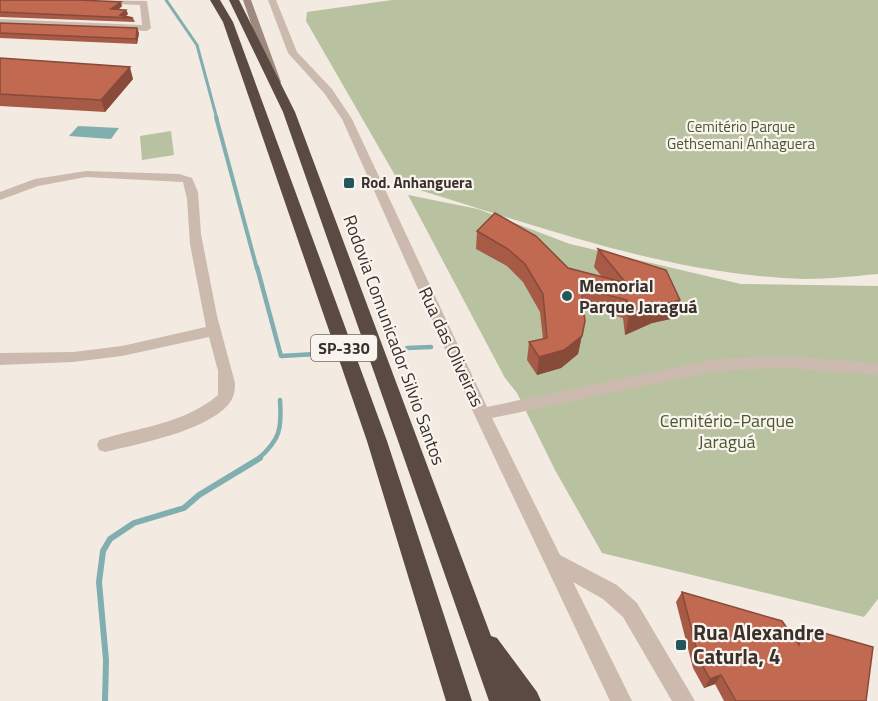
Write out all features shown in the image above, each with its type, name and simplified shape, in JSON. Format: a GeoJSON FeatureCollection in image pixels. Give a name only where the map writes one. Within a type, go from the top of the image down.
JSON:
{"type":"FeatureCollection","features":[{"type":"Feature","properties":{"kind":"highway","name":"SP-330"},"geometry":{"type":"LineString","coordinates":[[215,0],[228,22],[373,430],[459,701]]}},
{"type":"Feature","properties":{"kind":"highway","name":"Rodovia Comunicador Silvio Santos"},"geometry":{"type":"LineString","coordinates":[[234,0],[289,112],[502,701]]}},
{"type":"Feature","properties":{"kind":"highway"},"geometry":{"type":"LineString","coordinates":[[476,631],[528,701]]}},
{"type":"Feature","properties":{"kind":"main road"},"geometry":{"type":"LineString","coordinates":[[247,0],[267,51],[276,82]]}},
{"type":"Feature","properties":{"kind":"street"},"geometry":{"type":"LineString","coordinates":[[0,22],[147,28],[144,3],[73,0]]}},
{"type":"Feature","properties":{"kind":"street","name":"Rua das Oliveiras"},"geometry":{"type":"LineString","coordinates":[[272,0],[293,53],[324,86],[346,119],[483,414],[621,701]]}},
{"type":"Feature","properties":{"kind":"street"},"geometry":{"type":"LineString","coordinates":[[0,196],[35,183],[86,174],[179,178],[188,180],[193,188],[196,236],[213,331],[230,386],[225,399],[209,410],[170,428],[105,445]]}},
{"type":"Feature","properties":{"kind":"street"},"geometry":{"type":"LineString","coordinates":[[0,359],[73,357],[122,351],[213,331]]}},
{"type":"Feature","properties":{"kind":"street"},"geometry":{"type":"LineString","coordinates":[[483,414],[715,365],[784,362],[878,369]]}},
{"type":"Feature","properties":{"kind":"street"},"geometry":{"type":"LineString","coordinates":[[554,561],[610,592],[630,610],[684,701]]}},
{"type":"Feature","properties":{"kind":"green space","name":"Cemitério Parque Gethsemani Anhaguera"},"geometry":{"type":"Polygon","coordinates":[[[392,0],[878,0],[878,274],[805,279],[702,268],[600,245],[400,184],[306,21],[307,12],[392,0]]]}},
{"type":"Feature","properties":{"kind":"green space"},"geometry":{"type":"Polygon","coordinates":[[[171,131],[174,155],[142,160],[140,136],[171,131]]]}},
{"type":"Feature","properties":{"kind":"green space","name":"Cemitério-Parque Jaraguá"},"geometry":{"type":"Polygon","coordinates":[[[408,195],[478,209],[570,244],[741,284],[878,286],[878,599],[864,617],[602,553],[555,470],[517,393],[505,378],[408,195]]]}},
{"type":"Feature","properties":{"kind":"water"},"geometry":{"type":"Polygon","coordinates":[[[78,126],[119,128],[111,139],[69,136],[78,126]]]}},
{"type":"Feature","properties":{"kind":"building"},"geometry":{"type":"Polygon","coordinates":[[[0,0],[121,2],[111,9],[126,10],[120,15],[133,18],[0,12],[0,0]]]}},
{"type":"Feature","properties":{"kind":"building"},"geometry":{"type":"Polygon","coordinates":[[[0,23],[137,28],[136,39],[0,33],[0,23]]]}},
{"type":"Feature","properties":{"kind":"building"},"geometry":{"type":"Polygon","coordinates":[[[0,58],[130,67],[101,100],[0,94],[0,58]]]}},
{"type":"Feature","properties":{"kind":"building"},"geometry":{"type":"Polygon","coordinates":[[[495,213],[536,236],[568,268],[626,283],[598,249],[666,270],[680,300],[629,317],[627,300],[581,288],[585,321],[582,336],[564,350],[539,357],[529,342],[547,338],[543,294],[525,264],[508,249],[477,231],[495,213]]]}},
{"type":"Feature","properties":{"kind":"building"},"geometry":{"type":"Polygon","coordinates":[[[682,592],[782,621],[799,645],[803,627],[873,647],[866,701],[736,701],[721,675],[710,679],[699,659],[682,592]]]}},
{"type":"Feature","properties":{"kind":"waterway"},"geometry":{"type":"LineString","coordinates":[[166,0],[197,45],[217,119]]}},
{"type":"Feature","properties":{"kind":"waterway"},"geometry":{"type":"LineString","coordinates":[[216,117],[257,269]]}},
{"type":"Feature","properties":{"kind":"waterway"},"geometry":{"type":"LineString","coordinates":[[257,267],[281,356],[316,354]]}},
{"type":"Feature","properties":{"kind":"waterway"},"geometry":{"type":"LineString","coordinates":[[407,348],[431,347]]}},
{"type":"Feature","properties":{"kind":"waterway"},"geometry":{"type":"LineString","coordinates":[[258,459],[271,446],[278,433],[280,400]]}},
{"type":"Feature","properties":{"kind":"waterway"},"geometry":{"type":"LineString","coordinates":[[105,701],[106,660],[99,582],[103,551],[110,539],[134,523],[184,508],[199,495],[260,458]]}},
{"type":"Feature","properties":{"kind":"place","name":"Rod. Anhanguera"},"geometry":{"type":"Point","coordinates":[349,183]}},
{"type":"Feature","properties":{"kind":"place","name":"Memorial Parque Jaraguá"},"geometry":{"type":"Point","coordinates":[567,296]}},
{"type":"Feature","properties":{"kind":"place","name":"Rua Alexandre Caturla, 4"},"geometry":{"type":"Point","coordinates":[681,645]}}]}
